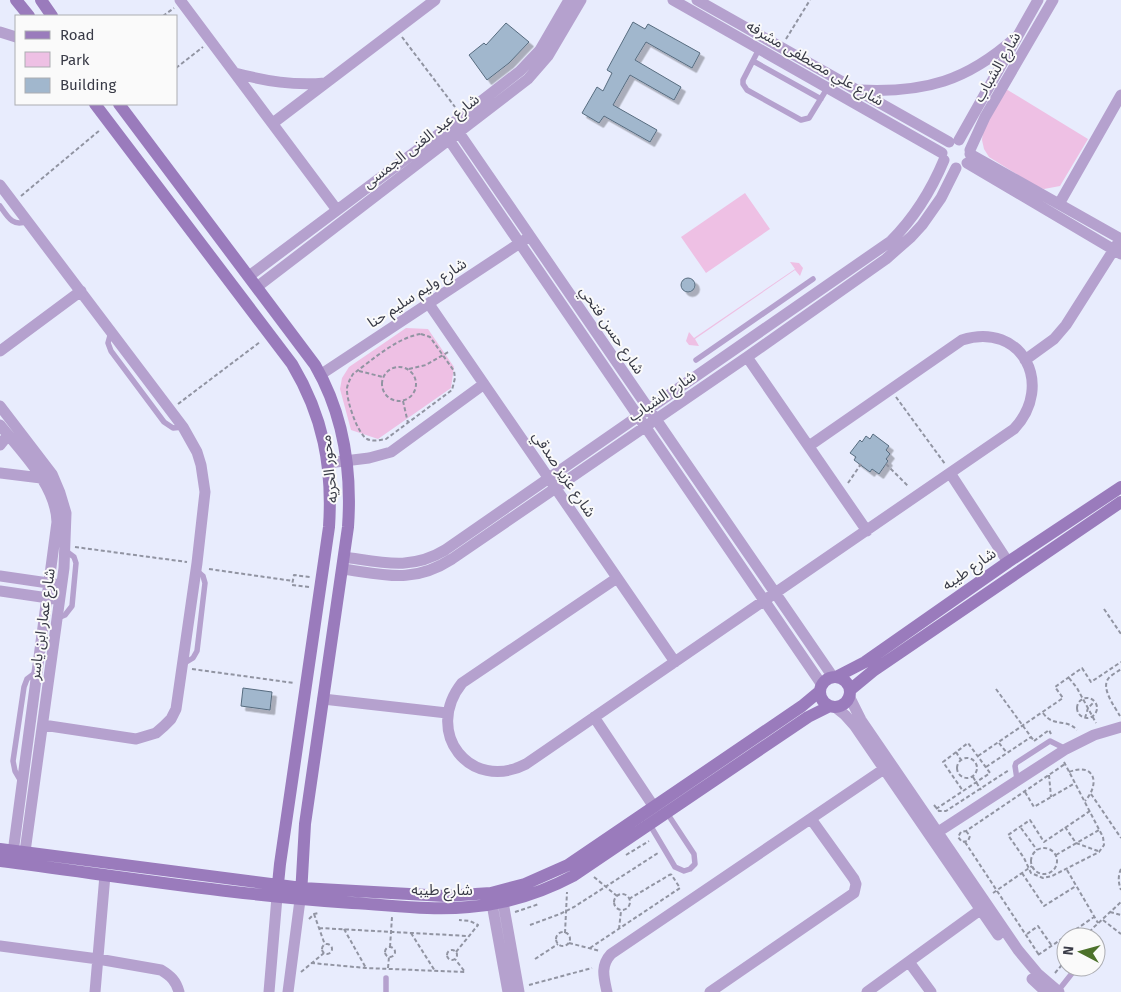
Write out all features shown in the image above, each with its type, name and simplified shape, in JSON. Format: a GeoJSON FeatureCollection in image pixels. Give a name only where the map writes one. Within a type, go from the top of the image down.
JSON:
{"type":"FeatureCollection","features":[{"type":"Feature","properties":{"kind":"main road"},"geometry":{"type":"LineString","coordinates":[[16,0],[28,15]]}},
{"type":"Feature","properties":{"kind":"main road"},"geometry":{"type":"LineString","coordinates":[[40,0],[51,15]]}},
{"type":"Feature","properties":{"kind":"main road","name":"محور الحريه"},"geometry":{"type":"LineString","coordinates":[[96,105],[292,364],[311,400],[324,440],[328,464],[330,512],[278,892]]}},
{"type":"Feature","properties":{"kind":"main road","name":"محور الحريه"},"geometry":{"type":"LineString","coordinates":[[120,105],[299,342],[320,375],[331,396],[339,418],[347,462],[349,512],[306,824],[301,894]]}},
{"type":"Feature","properties":{"kind":"main road","name":"شارع طيبه"},"geometry":{"type":"LineString","coordinates":[[834,677],[865,662],[1008,562],[1121,487]]}},
{"type":"Feature","properties":{"kind":"main road","name":"شارع طيبه"},"geometry":{"type":"LineString","coordinates":[[849,693],[873,671],[1121,502]]}},
{"type":"Feature","properties":{"kind":"main road"},"geometry":{"type":"LineString","coordinates":[[834,677],[846,682],[849,693],[844,704],[832,706],[822,700],[821,688],[828,678],[834,677]]}},
{"type":"Feature","properties":{"kind":"main road","name":"شارع طيبه"},"geometry":{"type":"LineString","coordinates":[[301,894],[456,896],[503,890],[536,880],[568,865],[802,706],[821,688]]}},
{"type":"Feature","properties":{"kind":"main road","name":"شارع طيبه"},"geometry":{"type":"LineString","coordinates":[[0,849],[15,858],[105,876],[443,908],[498,903],[539,892],[562,882],[648,830],[667,813],[808,717],[832,706]]}},
{"type":"Feature","properties":{"kind":"main road","name":"شارع طيبه"},"geometry":{"type":"LineString","coordinates":[[15,858],[278,892]]}},
{"type":"Feature","properties":{"kind":"street"},"geometry":{"type":"LineString","coordinates":[[180,0],[337,210]]}},
{"type":"Feature","properties":{"kind":"street"},"geometry":{"type":"LineString","coordinates":[[272,123],[435,0]]}},
{"type":"Feature","properties":{"kind":"street","name":"شارع عبد الغنى الجمسى"},"geometry":{"type":"LineString","coordinates":[[455,128],[462,116],[527,65],[545,41],[569,0]]}},
{"type":"Feature","properties":{"kind":"street","name":"شارع عبد الغنى الجمسى"},"geometry":{"type":"LineString","coordinates":[[257,287],[455,128],[535,72],[548,56],[582,0]]}},
{"type":"Feature","properties":{"kind":"street","name":"شارع علي مصطفى مشرفه"},"geometry":{"type":"LineString","coordinates":[[673,0],[828,87],[943,157]]}},
{"type":"Feature","properties":{"kind":"street","name":"شارع علي مصطفى مشرفه"},"geometry":{"type":"LineString","coordinates":[[697,0],[857,90],[954,141]]}},
{"type":"Feature","properties":{"kind":"street","name":"شارع الشباب"},"geometry":{"type":"LineString","coordinates":[[954,141],[1038,0]]}},
{"type":"Feature","properties":{"kind":"street","name":"شارع الشباب"},"geometry":{"type":"LineString","coordinates":[[343,563],[410,564],[428,559],[445,550],[638,416],[652,415],[747,357],[899,249],[932,212],[966,159],[985,117],[1053,0]]}},
{"type":"Feature","properties":{"kind":"street"},"geometry":{"type":"LineString","coordinates":[[0,32],[15,37]]}},
{"type":"Feature","properties":{"kind":"street"},"geometry":{"type":"LineString","coordinates":[[857,90],[909,89],[943,82],[960,76],[989,59],[1016,37]]}},
{"type":"Feature","properties":{"kind":"street"},"geometry":{"type":"LineString","coordinates":[[236,73],[280,83],[325,83]]}},
{"type":"Feature","properties":{"kind":"street"},"geometry":{"type":"LineString","coordinates":[[1059,204],[1117,110],[1121,95]]}},
{"type":"Feature","properties":{"kind":"street","name":"شارع حسن فتحي"},"geometry":{"type":"LineString","coordinates":[[455,128],[524,240],[638,416],[764,600],[821,688]]}},
{"type":"Feature","properties":{"kind":"street","name":"شارع عبد الغنى الجمسى"},"geometry":{"type":"LineString","coordinates":[[249,276],[337,210],[446,135]]}},
{"type":"Feature","properties":{"kind":"street","name":"شارع حسن فتحي"},"geometry":{"type":"LineString","coordinates":[[446,135],[652,415],[834,677]]}},
{"type":"Feature","properties":{"kind":"street"},"geometry":{"type":"LineString","coordinates":[[966,159],[965,144],[954,141],[944,147],[943,157],[949,166],[966,159],[1059,204],[1121,239],[1117,252],[1066,326],[1026,360]]}},
{"type":"Feature","properties":{"kind":"street","name":"شارع الشباب"},"geometry":{"type":"LineString","coordinates":[[343,563],[401,576],[412,576],[433,570],[452,559],[645,426],[652,415],[891,241],[922,204],[943,157]]}},
{"type":"Feature","properties":{"kind":"street"},"geometry":{"type":"LineString","coordinates":[[966,159],[1117,252]]}},
{"type":"Feature","properties":{"kind":"street"},"geometry":{"type":"LineString","coordinates":[[0,185],[183,427],[197,452],[204,478],[204,506],[183,666],[178,699],[171,719],[156,733],[136,738],[43,724]]}},
{"type":"Feature","properties":{"kind":"street","name":"شارع وليم سليم حنا"},"geometry":{"type":"LineString","coordinates":[[320,375],[524,240]]}},
{"type":"Feature","properties":{"kind":"street"},"geometry":{"type":"LineString","coordinates":[[0,351],[80,292]]}},
{"type":"Feature","properties":{"kind":"street","name":"شارع عزيز صدقي"},"geometry":{"type":"LineString","coordinates":[[429,304],[675,662]]}},
{"type":"Feature","properties":{"kind":"street"},"geometry":{"type":"LineString","coordinates":[[617,578],[470,677],[455,692],[447,713],[448,732],[456,750],[462,757],[478,768],[498,772],[517,769],[526,764],[1003,436],[1022,420],[1032,396],[1033,384],[1026,360],[1018,350],[1003,340],[986,336],[974,336],[962,340],[809,446]]}},
{"type":"Feature","properties":{"kind":"street"},"geometry":{"type":"LineString","coordinates":[[747,357],[867,530]]}},
{"type":"Feature","properties":{"kind":"street"},"geometry":{"type":"LineString","coordinates":[[328,464],[369,458],[391,452],[484,384]]}},
{"type":"Feature","properties":{"kind":"street","name":"شارع عمار ابن ياسر"},"geometry":{"type":"LineString","coordinates":[[0,406],[52,474],[66,513],[66,548],[62,585],[43,724],[15,858]]}},
{"type":"Feature","properties":{"kind":"street","name":"شارع عمار ابن ياسر"},"geometry":{"type":"LineString","coordinates":[[0,425],[41,478],[51,494],[57,513],[50,583],[22,784],[15,858]]}},
{"type":"Feature","properties":{"kind":"street"},"geometry":{"type":"LineString","coordinates":[[0,445],[8,436]]}},
{"type":"Feature","properties":{"kind":"street"},"geometry":{"type":"LineString","coordinates":[[0,473],[41,478]]}},
{"type":"Feature","properties":{"kind":"street"},"geometry":{"type":"LineString","coordinates":[[950,473],[1008,562]]}},
{"type":"Feature","properties":{"kind":"street"},"geometry":{"type":"LineString","coordinates":[[0,576],[62,585]]}},
{"type":"Feature","properties":{"kind":"street"},"geometry":{"type":"LineString","coordinates":[[0,591],[60,599]]}},
{"type":"Feature","properties":{"kind":"street"},"geometry":{"type":"LineString","coordinates":[[849,693],[861,720],[938,832],[1017,961],[1033,980],[1058,992]]}},
{"type":"Feature","properties":{"kind":"street"},"geometry":{"type":"LineString","coordinates":[[323,699],[447,713]]}},
{"type":"Feature","properties":{"kind":"street"},"geometry":{"type":"LineString","coordinates":[[832,706],[850,720],[982,905],[1046,987]]}},
{"type":"Feature","properties":{"kind":"street"},"geometry":{"type":"LineString","coordinates":[[594,717],[654,807]]}},
{"type":"Feature","properties":{"kind":"street"},"geometry":{"type":"LineString","coordinates":[[938,832],[1062,751],[1094,735],[1121,727]]}},
{"type":"Feature","properties":{"kind":"street"},"geometry":{"type":"LineString","coordinates":[[607,992],[604,964],[611,954],[884,769]]}},
{"type":"Feature","properties":{"kind":"street"},"geometry":{"type":"LineString","coordinates":[[710,992],[854,892],[854,879],[811,819]]}},
{"type":"Feature","properties":{"kind":"street"},"geometry":{"type":"LineString","coordinates":[[95,992],[105,876]]}},
{"type":"Feature","properties":{"kind":"street"},"geometry":{"type":"LineString","coordinates":[[269,992],[278,892]]}},
{"type":"Feature","properties":{"kind":"street"},"geometry":{"type":"LineString","coordinates":[[288,992],[301,894]]}},
{"type":"Feature","properties":{"kind":"street"},"geometry":{"type":"LineString","coordinates":[[498,903],[515,991]]}},
{"type":"Feature","properties":{"kind":"street"},"geometry":{"type":"LineString","coordinates":[[867,992],[982,905]]}},
{"type":"Feature","properties":{"kind":"street"},"geometry":{"type":"LineString","coordinates":[[0,946],[98,959],[161,970],[170,975],[179,992]]}},
{"type":"Feature","properties":{"kind":"street"},"geometry":{"type":"LineString","coordinates":[[909,962],[931,992]]}},
{"type":"Feature","properties":{"kind":"lane"},"geometry":{"type":"LineString","coordinates":[[760,48],[743,80],[745,87],[798,118],[806,120],[810,118],[828,87]]}},
{"type":"Feature","properties":{"kind":"lane"},"geometry":{"type":"LineString","coordinates":[[753,61],[821,99]]}},
{"type":"Feature","properties":{"kind":"lane"},"geometry":{"type":"LineString","coordinates":[[0,206],[12,221],[20,224],[27,221]]}},
{"type":"Feature","properties":{"kind":"lane"},"geometry":{"type":"LineString","coordinates":[[696,360],[813,278]]}},
{"type":"Feature","properties":{"kind":"lane"},"geometry":{"type":"LineString","coordinates":[[111,330],[108,343],[111,351],[164,422],[173,428],[183,427]]}},
{"type":"Feature","properties":{"kind":"lane"},"geometry":{"type":"LineString","coordinates":[[58,618],[65,615],[72,606],[76,563],[74,557],[66,548]]}},
{"type":"Feature","properties":{"kind":"lane"},"geometry":{"type":"LineString","coordinates":[[1017,779],[1015,766],[1018,761],[1038,747],[1050,741],[1062,751]]}},
{"type":"Feature","properties":{"kind":"lane"},"geometry":{"type":"LineString","coordinates":[[648,830],[665,849],[678,869],[687,870],[693,867],[694,854],[667,813]]}},
{"type":"Feature","properties":{"kind":"lane"},"geometry":{"type":"LineString","coordinates":[[1058,992],[1069,977]]}},
{"type":"Feature","properties":{"kind":"lane"},"geometry":{"type":"LineString","coordinates":[[386,978],[386,992]]}},
{"type":"Feature","properties":{"kind":"path"},"geometry":{"type":"LineString","coordinates":[[781,48],[810,0]]}},
{"type":"Feature","properties":{"kind":"path"},"geometry":{"type":"LineString","coordinates":[[396,29],[462,116]]}},
{"type":"Feature","properties":{"kind":"path"},"geometry":{"type":"LineString","coordinates":[[178,66],[211,41]]}},
{"type":"Feature","properties":{"kind":"path"},"geometry":{"type":"LineString","coordinates":[[13,202],[109,122]]}},
{"type":"Feature","properties":{"kind":"path"},"geometry":{"type":"LineString","coordinates":[[421,334],[430,337],[443,355],[454,371],[455,378],[452,390],[386,439],[377,441],[368,439],[360,433],[347,390],[349,381],[357,371],[411,335],[421,334]]}},
{"type":"Feature","properties":{"kind":"path"},"geometry":{"type":"LineString","coordinates":[[170,410],[270,335]]}},
{"type":"Feature","properties":{"kind":"path"},"geometry":{"type":"LineString","coordinates":[[408,370],[426,365],[458,347]]}},
{"type":"Feature","properties":{"kind":"path"},"geometry":{"type":"LineString","coordinates":[[399,367],[408,370],[415,377],[416,387],[412,396],[403,401],[394,401],[386,396],[382,387],[383,377],[389,370],[394,368],[399,367]]}},
{"type":"Feature","properties":{"kind":"path"},"geometry":{"type":"LineString","coordinates":[[357,371],[383,377]]}},
{"type":"Feature","properties":{"kind":"path"},"geometry":{"type":"LineString","coordinates":[[890,389],[950,473]]}},
{"type":"Feature","properties":{"kind":"path"},"geometry":{"type":"LineString","coordinates":[[403,401],[408,424]]}},
{"type":"Feature","properties":{"kind":"path"},"geometry":{"type":"LineString","coordinates":[[849,482],[861,464]]}},
{"type":"Feature","properties":{"kind":"path"},"geometry":{"type":"LineString","coordinates":[[886,464],[917,496]]}},
{"type":"Feature","properties":{"kind":"path"},"geometry":{"type":"LineString","coordinates":[[66,548],[293,581]]}},
{"type":"Feature","properties":{"kind":"path"},"geometry":{"type":"LineString","coordinates":[[294,575],[321,584],[292,585],[294,575]]}},
{"type":"Feature","properties":{"kind":"path"},"geometry":{"type":"LineString","coordinates":[[1104,609],[1121,634]]}},
{"type":"Feature","properties":{"kind":"path"},"geometry":{"type":"LineString","coordinates":[[978,756],[1063,698],[1055,687],[1082,668],[1091,682],[1121,662]]}},
{"type":"Feature","properties":{"kind":"path"},"geometry":{"type":"LineString","coordinates":[[183,666],[306,684]]}},
{"type":"Feature","properties":{"kind":"path"},"geometry":{"type":"LineString","coordinates":[[1121,669],[1108,678],[1106,684],[1106,690],[1121,718]]}},
{"type":"Feature","properties":{"kind":"path"},"geometry":{"type":"LineString","coordinates":[[1068,678],[1077,688],[1097,725]]}},
{"type":"Feature","properties":{"kind":"path"},"geometry":{"type":"LineString","coordinates":[[996,689],[1038,747]]}},
{"type":"Feature","properties":{"kind":"path"},"geometry":{"type":"LineString","coordinates":[[1089,698],[1095,701],[1097,712],[1093,717],[1085,718],[1078,714],[1079,702],[1082,699],[1089,698]]}},
{"type":"Feature","properties":{"kind":"path"},"geometry":{"type":"LineString","coordinates":[[1085,718],[1088,708],[1095,701]]}},
{"type":"Feature","properties":{"kind":"path"},"geometry":{"type":"LineString","coordinates":[[1079,702],[1088,708]]}},
{"type":"Feature","properties":{"kind":"path"},"geometry":{"type":"LineString","coordinates":[[1042,713],[1052,722],[1070,724],[1079,732]]}},
{"type":"Feature","properties":{"kind":"path"},"geometry":{"type":"LineString","coordinates":[[1034,741],[1049,730],[1053,736]]}},
{"type":"Feature","properties":{"kind":"path"},"geometry":{"type":"LineString","coordinates":[[986,767],[1031,737]]}},
{"type":"Feature","properties":{"kind":"path"},"geometry":{"type":"LineString","coordinates":[[999,742],[1006,753]]}},
{"type":"Feature","properties":{"kind":"path"},"geometry":{"type":"LineString","coordinates":[[936,809],[963,791],[976,782],[990,773],[968,743],[943,762],[963,791]]}},
{"type":"Feature","properties":{"kind":"path"},"geometry":{"type":"LineString","coordinates":[[1062,751],[1065,764],[1085,800],[1104,841],[1104,845],[1099,852],[1067,870],[1043,878],[1036,876],[1028,868],[1024,858],[1008,835],[1030,820],[1044,842],[1090,811]]}},
{"type":"Feature","properties":{"kind":"path"},"geometry":{"type":"LineString","coordinates":[[956,752],[961,760]]}},
{"type":"Feature","properties":{"kind":"path"},"geometry":{"type":"LineString","coordinates":[[969,758],[976,763],[977,770],[973,777],[965,778],[958,773],[957,766],[961,760],[969,758]]}},
{"type":"Feature","properties":{"kind":"path"},"geometry":{"type":"LineString","coordinates":[[976,763],[981,760]]}},
{"type":"Feature","properties":{"kind":"path"},"geometry":{"type":"LineString","coordinates":[[1039,954],[965,842],[960,840],[959,834],[1065,764]]}},
{"type":"Feature","properties":{"kind":"path"},"geometry":{"type":"LineString","coordinates":[[931,801],[938,811],[946,811],[1015,766]]}},
{"type":"Feature","properties":{"kind":"path"},"geometry":{"type":"LineString","coordinates":[[1069,772],[1077,769],[1090,773],[1094,780],[1094,788],[1085,800]]}},
{"type":"Feature","properties":{"kind":"path"},"geometry":{"type":"LineString","coordinates":[[953,776],[958,773]]}},
{"type":"Feature","properties":{"kind":"path"},"geometry":{"type":"LineString","coordinates":[[1049,775],[1051,797]]}},
{"type":"Feature","properties":{"kind":"path"},"geometry":{"type":"LineString","coordinates":[[973,777],[987,799]]}},
{"type":"Feature","properties":{"kind":"path"},"geometry":{"type":"LineString","coordinates":[[1017,779],[1034,807],[1075,783]]}},
{"type":"Feature","properties":{"kind":"path"},"geometry":{"type":"LineString","coordinates":[[1091,794],[1121,838]]}},
{"type":"Feature","properties":{"kind":"path"},"geometry":{"type":"LineString","coordinates":[[1021,827],[1036,850]]}},
{"type":"Feature","properties":{"kind":"path"},"geometry":{"type":"LineString","coordinates":[[1065,827],[1076,843],[1099,852]]}},
{"type":"Feature","properties":{"kind":"path"},"geometry":{"type":"LineString","coordinates":[[648,830],[658,854]]}},
{"type":"Feature","properties":{"kind":"path"},"geometry":{"type":"LineString","coordinates":[[1056,855],[1099,830]]}},
{"type":"Feature","properties":{"kind":"path"},"geometry":{"type":"LineString","coordinates":[[965,842],[968,841],[970,836],[966,831]]}},
{"type":"Feature","properties":{"kind":"path"},"geometry":{"type":"LineString","coordinates":[[1041,848],[1050,849],[1056,855],[1058,859],[1055,868],[1048,874],[1038,873],[1032,866],[1032,858],[1036,850],[1041,848]]}},
{"type":"Feature","properties":{"kind":"path"},"geometry":{"type":"LineString","coordinates":[[530,925],[566,911],[665,849]]}},
{"type":"Feature","properties":{"kind":"path"},"geometry":{"type":"LineString","coordinates":[[982,905],[996,890],[1032,866]]}},
{"type":"Feature","properties":{"kind":"path"},"geometry":{"type":"LineString","coordinates":[[1121,869],[1118,875],[1118,884],[1121,890]]}},
{"type":"Feature","properties":{"kind":"path"},"geometry":{"type":"LineString","coordinates":[[1067,870],[1098,923]]}},
{"type":"Feature","properties":{"kind":"path"},"geometry":{"type":"LineString","coordinates":[[1022,873],[1044,906],[1076,886]]}},
{"type":"Feature","properties":{"kind":"path"},"geometry":{"type":"LineString","coordinates":[[590,948],[680,888],[671,874],[629,899],[627,908],[621,910]]}},
{"type":"Feature","properties":{"kind":"path"},"geometry":{"type":"LineString","coordinates":[[593,876],[617,896]]}},
{"type":"Feature","properties":{"kind":"path"},"geometry":{"type":"LineString","coordinates":[[567,892],[565,933],[569,937],[569,943]]}},
{"type":"Feature","properties":{"kind":"path"},"geometry":{"type":"LineString","coordinates":[[617,896],[624,895],[629,899]]}},
{"type":"Feature","properties":{"kind":"path"},"geometry":{"type":"LineString","coordinates":[[617,896],[614,904],[621,910]]}},
{"type":"Feature","properties":{"kind":"path"},"geometry":{"type":"LineString","coordinates":[[1094,927],[1121,902]]}},
{"type":"Feature","properties":{"kind":"path"},"geometry":{"type":"LineString","coordinates":[[513,916],[515,908],[524,905]]}},
{"type":"Feature","properties":{"kind":"path"},"geometry":{"type":"LineString","coordinates":[[619,929],[621,910]]}},
{"type":"Feature","properties":{"kind":"path"},"geometry":{"type":"LineString","coordinates":[[1110,912],[1121,915]]}},
{"type":"Feature","properties":{"kind":"path"},"geometry":{"type":"LineString","coordinates":[[309,919],[314,914],[322,913]]}},
{"type":"Feature","properties":{"kind":"path"},"geometry":{"type":"LineString","coordinates":[[314,914],[325,945],[322,948],[324,953]]}},
{"type":"Feature","properties":{"kind":"path"},"geometry":{"type":"LineString","coordinates":[[384,916],[392,917],[390,947],[385,951],[385,955],[389,958]]}},
{"type":"Feature","properties":{"kind":"path"},"geometry":{"type":"LineString","coordinates":[[1027,962],[1094,917]]}},
{"type":"Feature","properties":{"kind":"path"},"geometry":{"type":"LineString","coordinates":[[1102,919],[1121,934]]}},
{"type":"Feature","properties":{"kind":"path"},"geometry":{"type":"LineString","coordinates":[[455,959],[457,957],[456,952],[478,925],[466,920],[457,920]]}},
{"type":"Feature","properties":{"kind":"path"},"geometry":{"type":"LineString","coordinates":[[1026,935],[1038,926],[1052,946]]}},
{"type":"Feature","properties":{"kind":"path"},"geometry":{"type":"LineString","coordinates":[[319,928],[468,936]]}},
{"type":"Feature","properties":{"kind":"path"},"geometry":{"type":"LineString","coordinates":[[344,929],[366,968]]}},
{"type":"Feature","properties":{"kind":"path"},"geometry":{"type":"LineString","coordinates":[[558,944],[557,936],[562,932],[565,933]]}},
{"type":"Feature","properties":{"kind":"path"},"geometry":{"type":"LineString","coordinates":[[411,933],[435,971]]}},
{"type":"Feature","properties":{"kind":"path"},"geometry":{"type":"LineString","coordinates":[[558,944],[564,946],[569,943],[611,954]]}},
{"type":"Feature","properties":{"kind":"path"},"geometry":{"type":"LineString","coordinates":[[535,959],[558,944]]}},
{"type":"Feature","properties":{"kind":"path"},"geometry":{"type":"LineString","coordinates":[[301,972],[324,953],[328,954],[332,951],[331,946],[325,945]]}},
{"type":"Feature","properties":{"kind":"path"},"geometry":{"type":"LineString","coordinates":[[388,969],[389,958],[394,954],[394,950],[390,947]]}},
{"type":"Feature","properties":{"kind":"path"},"geometry":{"type":"LineString","coordinates":[[455,959],[450,960],[447,954],[451,950],[456,952]]}},
{"type":"Feature","properties":{"kind":"path"},"geometry":{"type":"LineString","coordinates":[[311,963],[366,968],[465,972],[455,959]]}},
{"type":"Feature","properties":{"kind":"path"},"geometry":{"type":"LineString","coordinates":[[300,978],[302,963]]}},
{"type":"Feature","properties":{"kind":"path"},"geometry":{"type":"LineString","coordinates":[[515,991],[604,964]]}},
{"type":"Feature","properties":{"kind":"path"},"geometry":{"type":"LineString","coordinates":[[1046,987],[1056,974]]}},
{"type":"Feature","properties":{"kind":"green space"},"geometry":{"type":"Polygon","coordinates":[[[1006,89],[1088,139],[1060,186],[1044,189],[1036,186],[989,157],[984,149],[983,131],[1006,89]]]}},
{"type":"Feature","properties":{"kind":"green space"},"geometry":{"type":"Polygon","coordinates":[[[745,193],[770,229],[706,273],[681,237],[745,193]]]}},
{"type":"Feature","properties":{"kind":"green space"},"geometry":{"type":"Polygon","coordinates":[[[790,262],[799,263],[803,268],[800,276],[795,270],[695,339],[699,346],[689,345],[686,341],[689,332],[694,338],[795,269],[790,262]]]}},
{"type":"Feature","properties":{"kind":"green space"},"geometry":{"type":"Polygon","coordinates":[[[406,328],[428,329],[454,367],[451,388],[378,439],[351,430],[340,389],[342,378],[349,367],[406,328]]]}},
{"type":"Feature","properties":{"kind":"building"},"geometry":{"type":"Polygon","coordinates":[[[633,22],[645,29],[648,24],[700,53],[692,68],[646,42],[635,60],[681,87],[674,100],[630,75],[613,105],[657,130],[650,142],[604,116],[599,123],[582,113],[597,87],[603,91],[612,73],[607,70],[633,22]]]}},
{"type":"Feature","properties":{"kind":"building"},"geometry":{"type":"Polygon","coordinates":[[[506,23],[529,42],[509,63],[487,80],[469,55],[484,43],[486,45],[506,23]]]}},
{"type":"Feature","properties":{"kind":"building"},"geometry":{"type":"Polygon","coordinates":[[[688,278],[693,280],[695,285],[693,290],[688,292],[683,290],[681,285],[683,280],[688,278]]]}},
{"type":"Feature","properties":{"kind":"building"},"geometry":{"type":"Polygon","coordinates":[[[873,434],[889,446],[886,450],[890,454],[886,459],[888,461],[879,474],[872,469],[870,472],[854,460],[856,457],[850,453],[860,440],[862,442],[866,436],[870,439],[873,434]]]}},
{"type":"Feature","properties":{"kind":"building"},"geometry":{"type":"Polygon","coordinates":[[[243,688],[272,692],[270,710],[241,706],[243,688]]]}}]}
